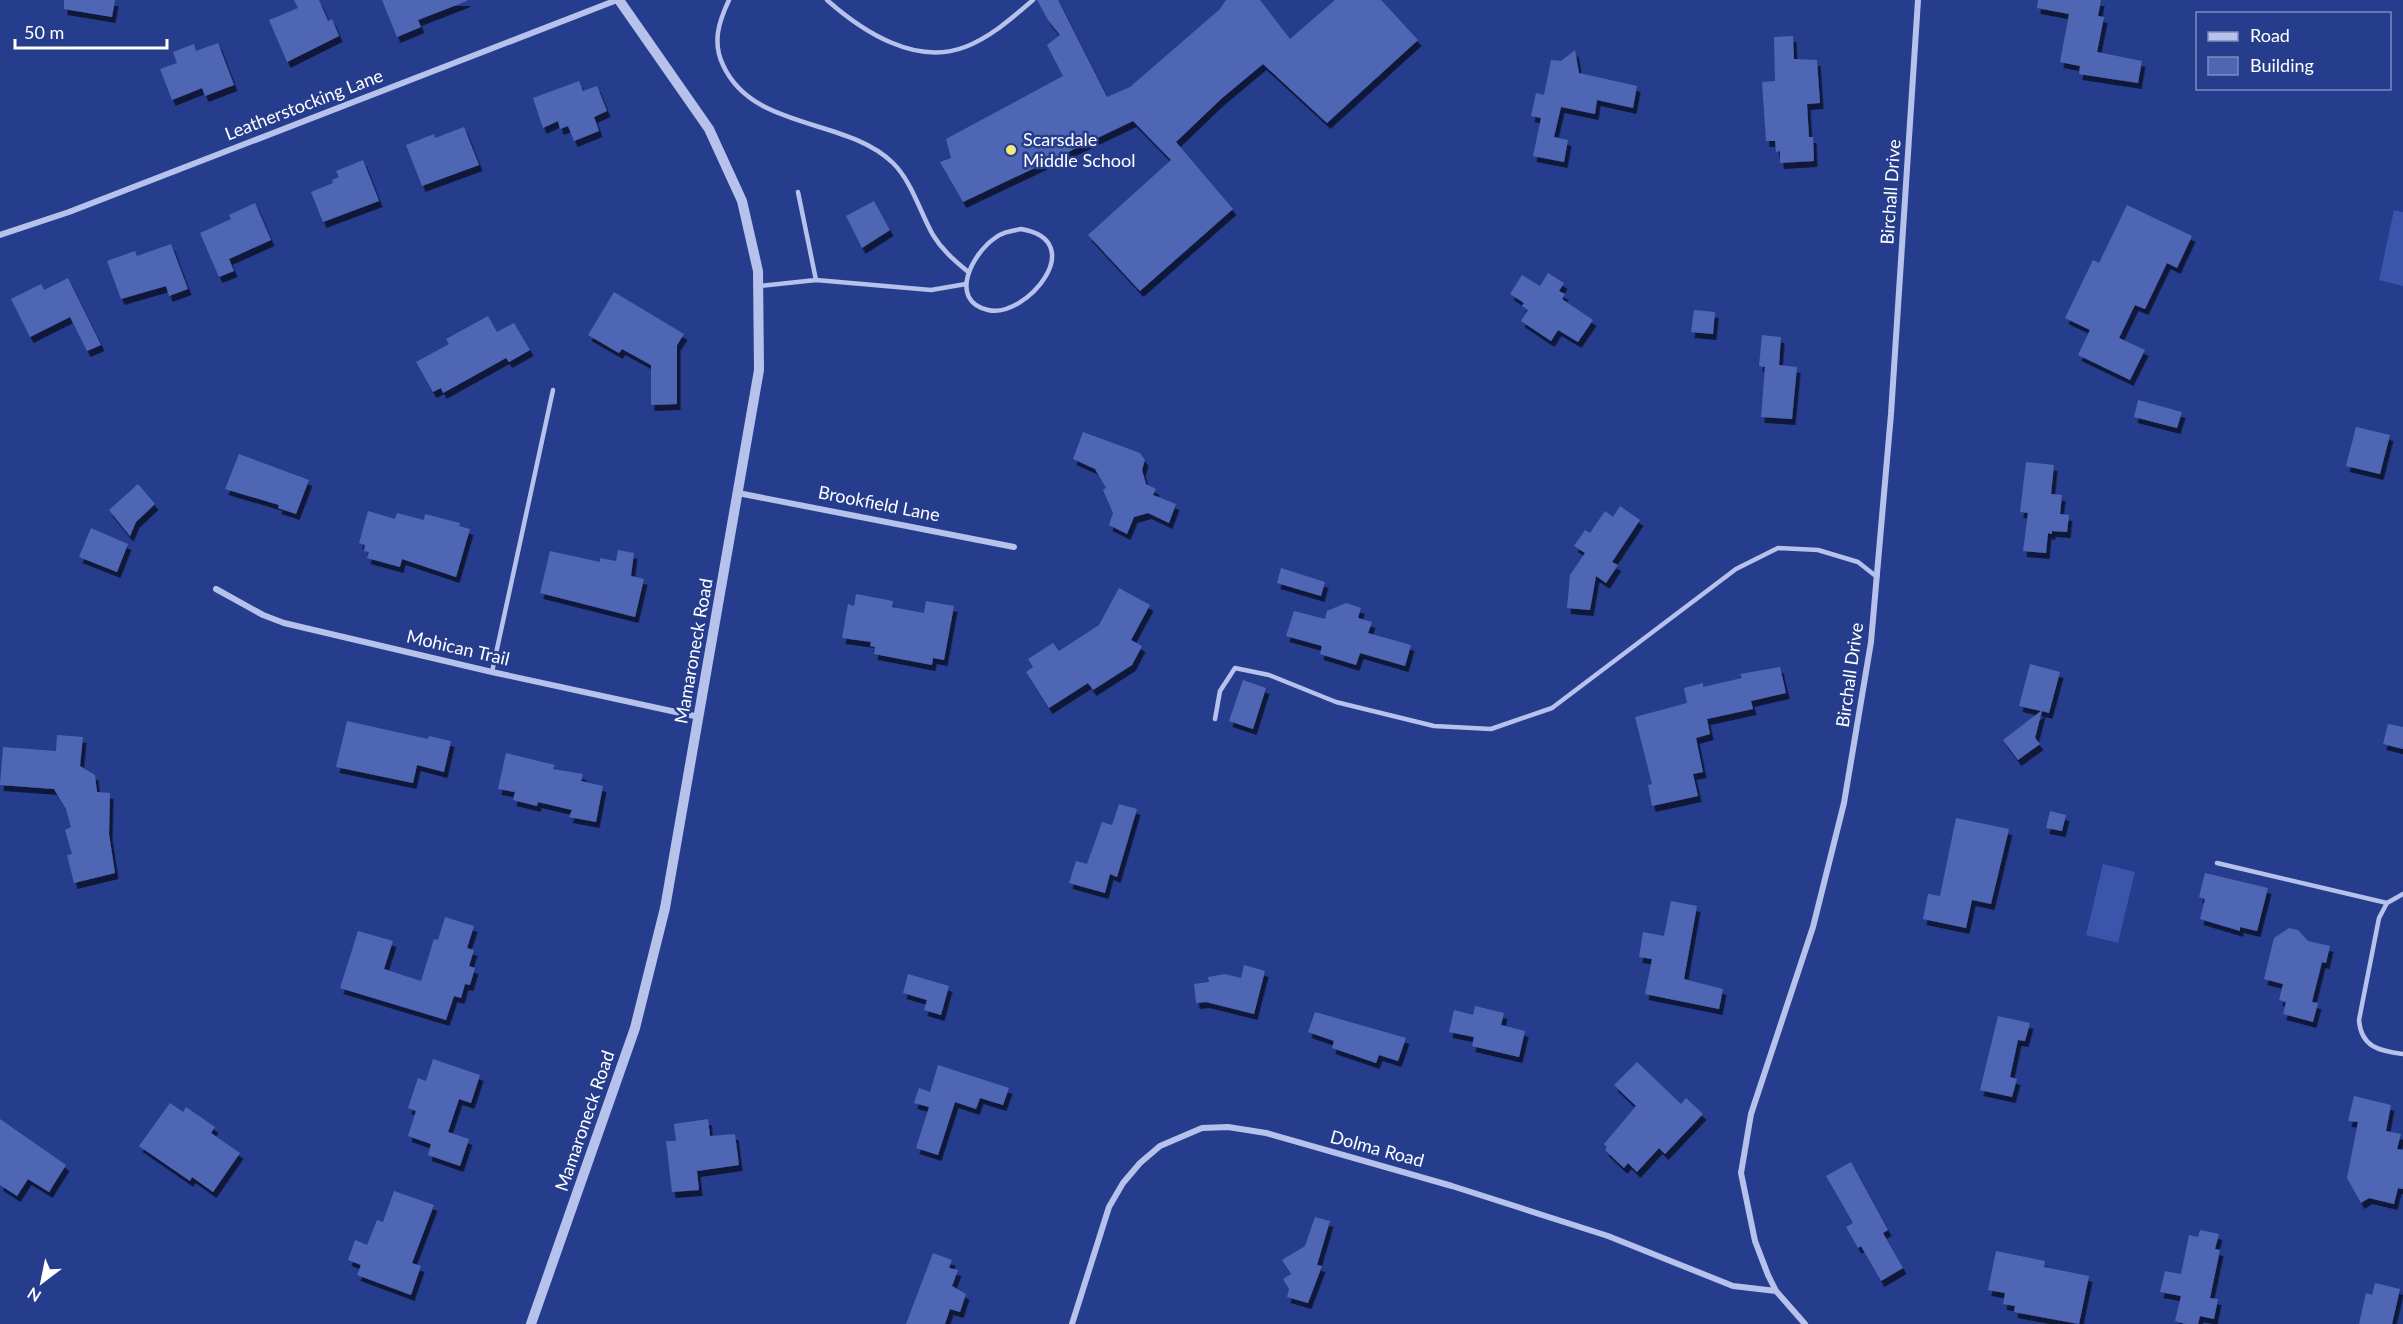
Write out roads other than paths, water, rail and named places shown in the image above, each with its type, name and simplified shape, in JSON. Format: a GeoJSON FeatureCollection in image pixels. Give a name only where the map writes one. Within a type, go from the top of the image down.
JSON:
{"type":"FeatureCollection","features":[{"type":"Feature","properties":{"kind":"street","name":"Leatherstocking Lane"},"geometry":{"type":"LineString","coordinates":[[0,235],[69,212],[618,0]]}},
{"type":"Feature","properties":{"kind":"street","name":"Mamaroneck Road"},"geometry":{"type":"LineString","coordinates":[[531,1324],[635,1028],[665,908],[759,370],[759,286],[742,201],[727,164],[688,96],[618,0]]}},
{"type":"Feature","properties":{"kind":"street","name":"Birchall Drive"},"geometry":{"type":"LineString","coordinates":[[1804,1324],[1776,1291],[1764,1267],[1750,1221],[1741,1173],[1761,1080],[1813,927],[1844,803],[1871,642],[1891,418],[1918,0]]}},
{"type":"Feature","properties":{"kind":"street","name":"Brookfield Lane"},"geometry":{"type":"LineString","coordinates":[[738,494],[1014,546]]}},
{"type":"Feature","properties":{"kind":"street","name":"Mohican Trail"},"geometry":{"type":"LineString","coordinates":[[216,589],[263,615],[284,622],[492,672],[699,717]]}},
{"type":"Feature","properties":{"kind":"street","name":"Dolma Road"},"geometry":{"type":"LineString","coordinates":[[1072,1324],[1109,1207],[1124,1183],[1160,1146],[1180,1135],[1210,1128],[1228,1127],[1266,1133],[1452,1186],[1608,1236],[1733,1286],[1776,1291]]}},
{"type":"Feature","properties":{"kind":"lane"},"geometry":{"type":"LineString","coordinates":[[729,0],[719,20],[717,38],[719,58],[730,80],[739,91],[772,110],[865,145],[886,158],[902,173],[933,236],[945,252],[967,271]]}},
{"type":"Feature","properties":{"kind":"lane"},"geometry":{"type":"LineString","coordinates":[[827,0],[850,20],[876,36],[917,50],[935,52],[965,47],[984,37],[1004,26],[1033,0]]}},
{"type":"Feature","properties":{"kind":"lane"},"geometry":{"type":"LineString","coordinates":[[798,192],[816,280]]}},
{"type":"Feature","properties":{"kind":"lane"},"geometry":{"type":"LineString","coordinates":[[1021,229],[1038,232],[1049,241],[1053,252],[1051,263],[1029,297],[1003,311],[977,306],[970,298],[966,284],[967,271],[981,250],[1006,231],[1021,229]]}},
{"type":"Feature","properties":{"kind":"lane"},"geometry":{"type":"LineString","coordinates":[[759,286],[816,280],[931,290],[966,284]]}},
{"type":"Feature","properties":{"kind":"lane"},"geometry":{"type":"LineString","coordinates":[[492,672],[553,390]]}},
{"type":"Feature","properties":{"kind":"lane"},"geometry":{"type":"LineString","coordinates":[[1215,719],[1220,691],[1235,668],[1269,675],[1336,702],[1434,726],[1491,729],[1552,708],[1736,569],[1778,548],[1818,550],[1858,562],[1877,577]]}},
{"type":"Feature","properties":{"kind":"lane"},"geometry":{"type":"LineString","coordinates":[[2217,863],[2387,903]]}},
{"type":"Feature","properties":{"kind":"lane"},"geometry":{"type":"LineString","coordinates":[[2403,894],[2387,903],[2379,918],[2359,1020],[2360,1031],[2366,1042],[2378,1050],[2403,1054]]}},
{"type":"Feature","properties":{"kind":"place","name":"Scarsdale Middle School"},"geometry":{"type":"Point","coordinates":[1011,150]}}]}
